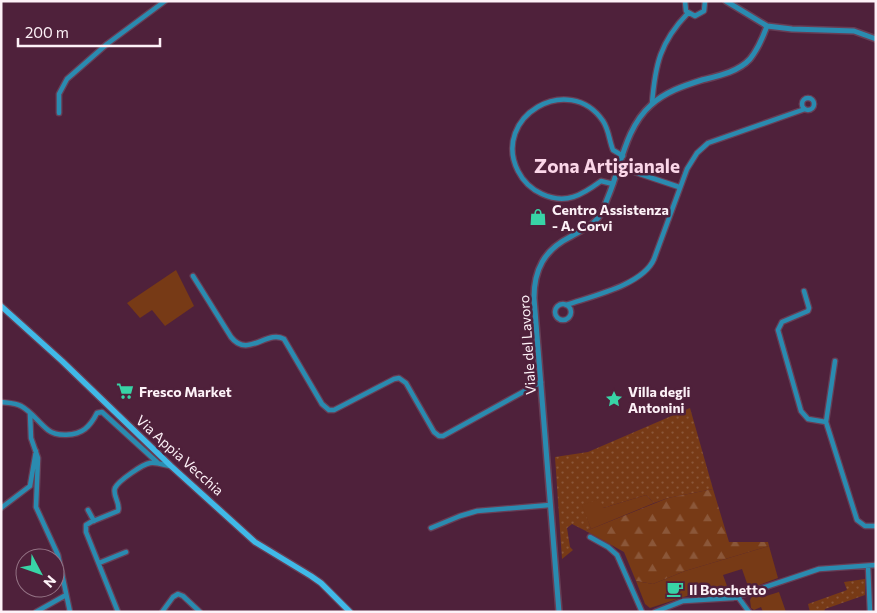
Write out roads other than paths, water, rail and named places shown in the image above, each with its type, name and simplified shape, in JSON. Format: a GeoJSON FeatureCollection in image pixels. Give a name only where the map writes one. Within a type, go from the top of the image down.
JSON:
{"type":"FeatureCollection","features":[{"type":"Feature","properties":{"kind":"main road","name":"Via Appia Vecchia"},"geometry":{"type":"LineString","coordinates":[[1,306],[65,363],[171,466],[255,542],[311,576],[350,612]]}},
{"type":"Feature","properties":{"kind":"street"},"geometry":{"type":"LineString","coordinates":[[59,113],[59,94],[67,79],[107,44],[165,1]]}},
{"type":"Feature","properties":{"kind":"street"},"geometry":{"type":"LineString","coordinates":[[685,1],[685,8],[688,13],[695,16],[705,8],[705,1]]}},
{"type":"Feature","properties":{"kind":"street"},"geometry":{"type":"LineString","coordinates":[[726,1],[768,26],[792,29],[854,31],[876,39]]}},
{"type":"Feature","properties":{"kind":"street"},"geometry":{"type":"LineString","coordinates":[[652,104],[655,74],[664,44],[674,28],[688,13]]}},
{"type":"Feature","properties":{"kind":"street","name":"Viale del Lavoro"},"geometry":{"type":"LineString","coordinates":[[559,612],[534,291],[538,268],[543,258],[552,248],[597,220],[602,212],[634,127],[652,104],[678,88],[740,67],[754,53],[768,26]]}},
{"type":"Feature","properties":{"kind":"street"},"geometry":{"type":"LineString","coordinates":[[613,184],[601,181],[585,193],[567,198],[552,198],[539,193],[524,181],[516,167],[512,151],[516,132],[524,117],[537,106],[556,100],[574,101],[589,107],[601,118],[607,128],[613,150],[623,156]]}},
{"type":"Feature","properties":{"kind":"street"},"geometry":{"type":"LineString","coordinates":[[566,305],[630,282],[647,270],[655,257],[679,188],[692,159],[708,143],[806,109]]}},
{"type":"Feature","properties":{"kind":"street"},"geometry":{"type":"LineString","coordinates":[[619,167],[679,188]]}},
{"type":"Feature","properties":{"kind":"street"},"geometry":{"type":"LineString","coordinates":[[193,276],[236,343],[245,346],[278,337],[284,339],[323,405],[328,410],[334,410],[394,379],[400,378],[406,383],[434,432],[439,436],[443,436],[541,382]]}},
{"type":"Feature","properties":{"kind":"street"},"geometry":{"type":"LineString","coordinates":[[804,291],[809,307],[808,311],[782,322],[778,331],[802,413],[810,420],[826,422]]}},
{"type":"Feature","properties":{"kind":"street"},"geometry":{"type":"LineString","coordinates":[[835,361],[826,422],[857,520],[865,526],[876,526]]}},
{"type":"Feature","properties":{"kind":"street"},"geometry":{"type":"LineString","coordinates":[[1,402],[18,405],[51,432],[63,435],[74,434],[84,430],[98,413],[102,412],[160,464]]}},
{"type":"Feature","properties":{"kind":"street"},"geometry":{"type":"LineString","coordinates":[[30,413],[32,438],[38,460],[36,507],[56,550],[70,612]]}},
{"type":"Feature","properties":{"kind":"street"},"geometry":{"type":"LineString","coordinates":[[1,508],[30,486],[36,450]]}},
{"type":"Feature","properties":{"kind":"street"},"geometry":{"type":"LineString","coordinates":[[118,612],[86,529],[87,524],[118,511],[120,506],[115,490],[118,483],[144,464],[152,463],[171,466]]}},
{"type":"Feature","properties":{"kind":"street"},"geometry":{"type":"LineString","coordinates":[[431,528],[477,511],[550,504]]}},
{"type":"Feature","properties":{"kind":"street"},"geometry":{"type":"LineString","coordinates":[[88,510],[94,521]]}},
{"type":"Feature","properties":{"kind":"street"},"geometry":{"type":"LineString","coordinates":[[590,537],[608,547],[617,555],[642,612]]}},
{"type":"Feature","properties":{"kind":"street"},"geometry":{"type":"LineString","coordinates":[[99,563],[126,552]]}},
{"type":"Feature","properties":{"kind":"street"},"geometry":{"type":"LineString","coordinates":[[656,612],[683,601],[738,597],[819,569],[876,565]]}},
{"type":"Feature","properties":{"kind":"street"},"geometry":{"type":"LineString","coordinates":[[868,566],[870,612]]}},
{"type":"Feature","properties":{"kind":"street"},"geometry":{"type":"LineString","coordinates":[[162,612],[174,596],[180,594],[200,612]]}},
{"type":"Feature","properties":{"kind":"street"},"geometry":{"type":"LineString","coordinates":[[36,612],[66,595]]}},
{"type":"Feature","properties":{"kind":"street"},"geometry":{"type":"LineString","coordinates":[[738,597],[749,612]]}},
{"type":"Feature","properties":{"kind":"place","name":"Centro Assistenza - A. Corvi"},"geometry":{"type":"Point","coordinates":[538,217]}},
{"type":"Feature","properties":{"kind":"place","name":"Fresco Market"},"geometry":{"type":"Point","coordinates":[125,391]}},
{"type":"Feature","properties":{"kind":"place","name":"Villa degli Antonini"},"geometry":{"type":"Point","coordinates":[614,399]}},
{"type":"Feature","properties":{"kind":"place","name":"Il Boschetto"},"geometry":{"type":"Point","coordinates":[675,589]}},
{"type":"Feature","properties":{"kind":"district","name":"Zona Artigianale"},"geometry":{"type":"Point","coordinates":[607,165]}}]}
